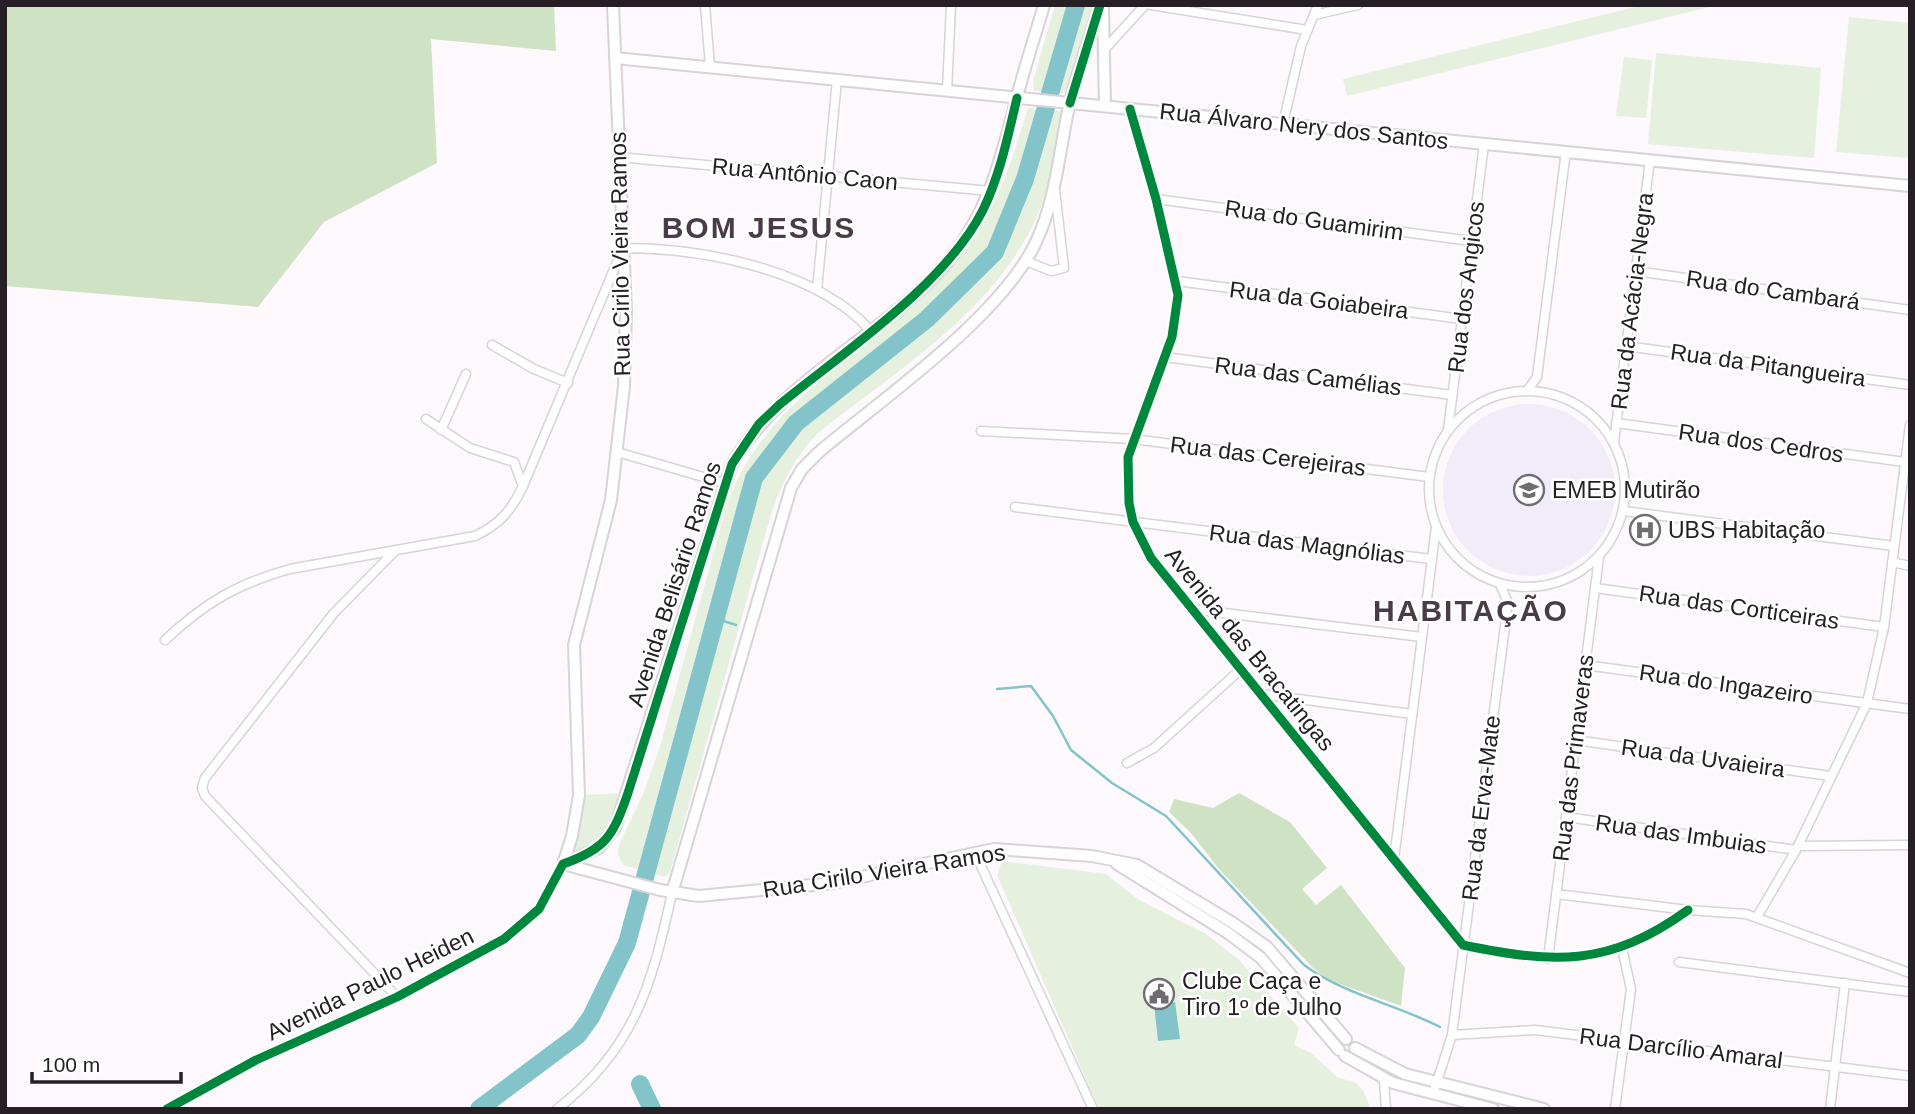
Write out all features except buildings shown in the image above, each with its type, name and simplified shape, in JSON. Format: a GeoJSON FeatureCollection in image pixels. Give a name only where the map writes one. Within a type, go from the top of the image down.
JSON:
{"type":"FeatureCollection","features":[{"type":"Feature","properties":{"kind":"main road","name":"Rua Cirilo Vieira Ramos"},"geometry":{"type":"LineString","coordinates":[[613,5],[626,342],[617,453],[608,512],[574,645],[579,795],[572,836],[563,864],[666,891],[709,896],[803,887],[975,853],[1024,849],[1109,859],[1150,871],[1241,928],[1272,952],[1346,1039]]}},
{"type":"Feature","properties":{"kind":"main road","name":"Avenida Belisário Ramos"},"geometry":{"type":"LineString","coordinates":[[563,864],[600,848],[615,828],[723,483],[744,443],[759,424],[915,294],[945,265],[971,229],[991,191],[1044,5]]}},
{"type":"Feature","properties":{"kind":"main road"},"geometry":{"type":"LineString","coordinates":[[1101,5],[1105,106]]}},
{"type":"Feature","properties":{"kind":"main road"},"geometry":{"type":"LineString","coordinates":[[666,891],[791,488],[802,469],[819,452],[978,317],[1026,261],[1043,227],[1055,190],[1067,102],[1101,5]]}},
{"type":"Feature","properties":{"kind":"main road","name":"Rua Álvaro Nery dos Santos"},"geometry":{"type":"LineString","coordinates":[[615,58],[1910,186]]}},
{"type":"Feature","properties":{"kind":"main road","name":"Rua Cirilo Vieira Ramos"},"geometry":{"type":"LineString","coordinates":[[1109,859],[1256,954],[1342,1053],[1384,1080],[1545,1109]]}},
{"type":"Feature","properties":{"kind":"main road"},"geometry":{"type":"LineString","coordinates":[[1346,1039],[1353,1041],[1355,1048],[1351,1055],[1342,1053],[1341,1042],[1346,1039]]}},
{"type":"Feature","properties":{"kind":"main road","name":"Rua Cirilo Vieira Ramos"},"geometry":{"type":"LineString","coordinates":[[1355,1048],[1393,1070],[1435,1089],[1493,1109]]}},
{"type":"Feature","properties":{"kind":"street"},"geometry":{"type":"LineString","coordinates":[[705,5],[710,67]]}},
{"type":"Feature","properties":{"kind":"street"},"geometry":{"type":"LineString","coordinates":[[947,91],[951,5]]}},
{"type":"Feature","properties":{"kind":"street"},"geometry":{"type":"LineString","coordinates":[[1104,51],[1145,5]]}},
{"type":"Feature","properties":{"kind":"street"},"geometry":{"type":"LineString","coordinates":[[1151,5],[1307,30]]}},
{"type":"Feature","properties":{"kind":"street"},"geometry":{"type":"LineString","coordinates":[[1283,124],[1307,30],[1318,5]]}},
{"type":"Feature","properties":{"kind":"street"},"geometry":{"type":"LineString","coordinates":[[1314,15],[1358,5]]}},
{"type":"Feature","properties":{"kind":"street"},"geometry":{"type":"LineString","coordinates":[[817,290],[837,80]]}},
{"type":"Feature","properties":{"kind":"street","name":"Avenida das Bracatingas"},"geometry":{"type":"LineString","coordinates":[[1130,108],[1177,281],[1176,322],[1133,439],[1126,479],[1133,522],[1151,558],[1464,945]]}},
{"type":"Feature","properties":{"kind":"street","name":"Rua dos Angicos"},"geometry":{"type":"LineString","coordinates":[[1448,430],[1484,144]]}},
{"type":"Feature","properties":{"kind":"street"},"geometry":{"type":"LineString","coordinates":[[1527,391],[1537,377],[1566,151]]}},
{"type":"Feature","properties":{"kind":"street","name":"Rua Antônio Caon"},"geometry":{"type":"LineString","coordinates":[[618,157],[991,191]]}},
{"type":"Feature","properties":{"kind":"street","name":"Rua da Acácia-Negra"},"geometry":{"type":"LineString","coordinates":[[1614,442],[1650,160]]}},
{"type":"Feature","properties":{"kind":"street"},"geometry":{"type":"LineString","coordinates":[[1026,261],[1051,271],[1064,268],[1055,190]]}},
{"type":"Feature","properties":{"kind":"street","name":"Rua do Guamirim"},"geometry":{"type":"LineString","coordinates":[[1156,199],[1471,241]]}},
{"type":"Feature","properties":{"kind":"street"},"geometry":{"type":"LineString","coordinates":[[165,640],[193,614],[240,585],[290,569],[475,536],[489,530],[509,512],[523,486],[623,248],[675,250],[752,266],[817,290],[843,304],[870,330]]}},
{"type":"Feature","properties":{"kind":"street","name":"Rua do Cambará"},"geometry":{"type":"LineString","coordinates":[[1636,271],[1910,310]]}},
{"type":"Feature","properties":{"kind":"street","name":"Rua da Goiabeira"},"geometry":{"type":"LineString","coordinates":[[1177,281],[1462,319]]}},
{"type":"Feature","properties":{"kind":"street"},"geometry":{"type":"LineString","coordinates":[[492,345],[534,369],[568,383]]}},
{"type":"Feature","properties":{"kind":"street","name":"Rua da Pitangueira"},"geometry":{"type":"LineString","coordinates":[[1626,346],[1910,385]]}},
{"type":"Feature","properties":{"kind":"street","name":"Rua das Camélias"},"geometry":{"type":"LineString","coordinates":[[1165,358],[1452,395]]}},
{"type":"Feature","properties":{"kind":"street"},"geometry":{"type":"LineString","coordinates":[[441,430],[466,374]]}},
{"type":"Feature","properties":{"kind":"street"},"geometry":{"type":"LineString","coordinates":[[1537,377],[1544,393]]}},
{"type":"Feature","properties":{"kind":"street"},"geometry":{"type":"LineString","coordinates":[[1527,391],[1544,393],[1577,405],[1598,421],[1614,442],[1625,476],[1624,511],[1615,536],[1600,557],[1576,575],[1558,582],[1520,588],[1484,578],[1462,563],[1444,543],[1430,511],[1429,477],[1435,452],[1448,430],[1475,406],[1500,395],[1527,391]]}},
{"type":"Feature","properties":{"kind":"street"},"geometry":{"type":"LineString","coordinates":[[426,419],[470,448],[514,462],[523,486]]}},
{"type":"Feature","properties":{"kind":"street","name":"Rua dos Cedros"},"geometry":{"type":"LineString","coordinates":[[1616,423],[1905,462]]}},
{"type":"Feature","properties":{"kind":"street"},"geometry":{"type":"LineString","coordinates":[[1757,917],[1797,848],[1867,703],[1884,627],[1910,425]]}},
{"type":"Feature","properties":{"kind":"street","name":"Rua das Cerejeiras"},"geometry":{"type":"LineString","coordinates":[[981,430],[1133,439],[1429,477]]}},
{"type":"Feature","properties":{"kind":"street"},"geometry":{"type":"LineString","coordinates":[[617,453],[723,483]]}},
{"type":"Feature","properties":{"kind":"street","name":"Rua das Magnólias"},"geometry":{"type":"LineString","coordinates":[[1015,507],[1432,559]]}},
{"type":"Feature","properties":{"kind":"street"},"geometry":{"type":"LineString","coordinates":[[1624,511],[1894,546]]}},
{"type":"Feature","properties":{"kind":"street"},"geometry":{"type":"LineString","coordinates":[[1394,859],[1436,527]]}},
{"type":"Feature","properties":{"kind":"street"},"geometry":{"type":"LineString","coordinates":[[394,551],[338,607],[205,778],[202,788],[205,796],[397,997]]}},
{"type":"Feature","properties":{"kind":"street","name":"Rua das Primaveras"},"geometry":{"type":"LineString","coordinates":[[1548,958],[1600,557]]}},
{"type":"Feature","properties":{"kind":"street"},"geometry":{"type":"LineString","coordinates":[[1892,562],[1910,566]]}},
{"type":"Feature","properties":{"kind":"street"},"geometry":{"type":"LineString","coordinates":[[1500,584],[1508,603],[1520,588]]}},
{"type":"Feature","properties":{"kind":"street","name":"Rua das Corticeiras"},"geometry":{"type":"LineString","coordinates":[[1595,588],[1884,627]]}},
{"type":"Feature","properties":{"kind":"street","name":"Rua da Erva-Mate"},"geometry":{"type":"LineString","coordinates":[[1435,1089],[1452,1035],[1508,603]]}},
{"type":"Feature","properties":{"kind":"street"},"geometry":{"type":"LineString","coordinates":[[1191,609],[1422,636]]}},
{"type":"Feature","properties":{"kind":"street","name":"Rua do Ingazeiro"},"geometry":{"type":"LineString","coordinates":[[1585,665],[1910,709]]}},
{"type":"Feature","properties":{"kind":"street"},"geometry":{"type":"LineString","coordinates":[[1127,763],[1154,748],[1240,670]]}},
{"type":"Feature","properties":{"kind":"street"},"geometry":{"type":"LineString","coordinates":[[1259,694],[1412,713]]}},
{"type":"Feature","properties":{"kind":"street","name":"Rua da Uvaieira"},"geometry":{"type":"LineString","coordinates":[[1576,740],[1830,776]]}},
{"type":"Feature","properties":{"kind":"street","name":"Rua das Imbuias"},"geometry":{"type":"LineString","coordinates":[[1566,817],[1797,848],[1910,845]]}},
{"type":"Feature","properties":{"kind":"street"},"geometry":{"type":"LineString","coordinates":[[975,853],[1093,1109]]}},
{"type":"Feature","properties":{"kind":"street","name":"Avenida Paulo Heiden"},"geometry":{"type":"LineString","coordinates":[[167,1109],[256,1060],[397,997],[522,926],[539,909],[563,864]]}},
{"type":"Feature","properties":{"kind":"street"},"geometry":{"type":"LineString","coordinates":[[557,1109],[605,1065],[633,1022],[655,963],[666,891]]}},
{"type":"Feature","properties":{"kind":"street"},"geometry":{"type":"LineString","coordinates":[[1556,894],[1688,910],[1728,911],[1757,917],[1910,973]]}},
{"type":"Feature","properties":{"kind":"street"},"geometry":{"type":"LineString","coordinates":[[1464,945],[1548,958],[1622,948],[1657,932],[1688,910]]}},
{"type":"Feature","properties":{"kind":"street"},"geometry":{"type":"LineString","coordinates":[[1615,1109],[1631,989],[1622,948]]}},
{"type":"Feature","properties":{"kind":"street"},"geometry":{"type":"LineString","coordinates":[[1679,962],[1910,992]]}},
{"type":"Feature","properties":{"kind":"street"},"geometry":{"type":"LineString","coordinates":[[1830,1109],[1845,984]]}},
{"type":"Feature","properties":{"kind":"street","name":"Rua Darcílio Amaral"},"geometry":{"type":"LineString","coordinates":[[1452,1035],[1517,1029],[1910,1076]]}},
{"type":"Feature","properties":{"kind":"street"},"geometry":{"type":"LineString","coordinates":[[1384,1080],[1386,1109]]}},
{"type":"Feature","properties":{"kind":"shaded area","name":"EMEB Mutirão"},"geometry":{"type":"Polygon","coordinates":[[[1529,404],[1562,410],[1590,429],[1609,457],[1615,490],[1609,523],[1590,551],[1562,570],[1529,576],[1496,570],[1468,551],[1449,523],[1443,490],[1449,457],[1468,429],[1496,410],[1529,404]]]}},
{"type":"Feature","properties":{"kind":"green space"},"geometry":{"type":"Polygon","coordinates":[[[5,5],[554,5],[556,51],[431,39],[437,163],[324,222],[258,307],[5,286],[5,5]]]}},
{"type":"Feature","properties":{"kind":"green space"},"geometry":{"type":"Polygon","coordinates":[[[1055,5],[1094,5],[1068,89],[1063,93],[1034,91],[1033,81],[1055,5]]]}},
{"type":"Feature","properties":{"kind":"green space"},"geometry":{"type":"Polygon","coordinates":[[[1643,5],[1718,5],[1347,96],[1343,79],[1643,5]]]}},
{"type":"Feature","properties":{"kind":"green space"},"geometry":{"type":"Polygon","coordinates":[[[1849,17],[1910,23],[1910,158],[1836,152],[1849,17]]]}},
{"type":"Feature","properties":{"kind":"green space"},"geometry":{"type":"Polygon","coordinates":[[[1656,53],[1821,68],[1814,158],[1648,144],[1656,53]]]}},
{"type":"Feature","properties":{"kind":"green space"},"geometry":{"type":"Polygon","coordinates":[[[1624,57],[1652,60],[1646,118],[1616,116],[1624,57]]]}},
{"type":"Feature","properties":{"kind":"green space"},"geometry":{"type":"Polygon","coordinates":[[[1028,108],[1062,111],[1051,178],[1027,237],[1004,271],[978,302],[948,331],[818,433],[794,463],[769,521],[670,872],[665,877],[623,865],[618,854],[619,845],[644,792],[660,746],[728,501],[747,462],[772,428],[800,398],[896,320],[928,292],[957,261],[992,207],[1028,108]]]}},
{"type":"Feature","properties":{"kind":"green space"},"geometry":{"type":"Polygon","coordinates":[[[628,793],[607,840],[563,864],[579,795],[628,793]]]}},
{"type":"Feature","properties":{"kind":"green space"},"geometry":{"type":"Polygon","coordinates":[[[1239,793],[1290,822],[1327,868],[1302,889],[1316,905],[1341,885],[1405,968],[1401,1006],[1329,980],[1313,968],[1169,812],[1174,799],[1213,808],[1239,793]]]}},
{"type":"Feature","properties":{"kind":"green space","name":"Clube Caça e Tiro 1º de Julho"},"geometry":{"type":"Polygon","coordinates":[[[1002,861],[1106,874],[1139,900],[1206,934],[1239,960],[1299,1028],[1294,1045],[1311,1053],[1337,1077],[1356,1083],[1363,1090],[1371,1109],[1099,1109],[997,875],[1002,861]]]}},
{"type":"Feature","properties":{"kind":"water"},"geometry":{"type":"Polygon","coordinates":[[[1175,1002],[1180,1039],[1158,1041],[1154,1004],[1175,1002]]]}},
{"type":"Feature","properties":{"kind":"waterway"},"geometry":{"type":"LineString","coordinates":[[479,1109],[578,1035],[591,1017],[627,943],[754,478],[796,423],[927,319],[995,252],[1025,179],[1076,5]]}},
{"type":"Feature","properties":{"kind":"waterway"},"geometry":{"type":"LineString","coordinates":[[714,618],[736,625]]}},
{"type":"Feature","properties":{"kind":"waterway"},"geometry":{"type":"LineString","coordinates":[[997,689],[1031,686],[1053,716],[1071,750],[1112,783],[1166,816],[1304,965],[1353,992],[1440,1027]]}},
{"type":"Feature","properties":{"kind":"waterway"},"geometry":{"type":"LineString","coordinates":[[640,1084],[652,1109]]}},
{"type":"Feature","properties":{"kind":"cycle path"},"geometry":{"type":"LineString","coordinates":[[1070,103],[1100,5]]}},
{"type":"Feature","properties":{"kind":"cycle path"},"geometry":{"type":"LineString","coordinates":[[167,1109],[256,1060],[397,997],[504,939],[539,909],[563,864],[589,853],[606,839],[618,820],[628,793],[732,464],[759,424],[919,290],[966,238],[983,210],[994,183],[1017,98]]}},
{"type":"Feature","properties":{"kind":"cycle path"},"geometry":{"type":"LineString","coordinates":[[1130,109],[1156,199],[1178,295],[1172,337],[1128,457],[1129,503],[1133,522],[1151,558],[1463,945],[1526,956],[1580,956],[1632,942],[1659,929],[1688,910]]}},
{"type":"Feature","properties":{"kind":"place","name":"EMEB Mutirão"},"geometry":{"type":"Point","coordinates":[1529,490]}},
{"type":"Feature","properties":{"kind":"place","name":"UBS Habitação"},"geometry":{"type":"Point","coordinates":[1645,530]}},
{"type":"Feature","properties":{"kind":"place","name":"Clube Caça e Tiro 1º de Julho"},"geometry":{"type":"Point","coordinates":[1159,994]}},
{"type":"Feature","properties":{"kind":"district","name":"BOM JESUS"},"geometry":{"type":"Point","coordinates":[759,228]}},
{"type":"Feature","properties":{"kind":"district","name":"HABITAÇÃO"},"geometry":{"type":"Point","coordinates":[1471,611]}}]}
